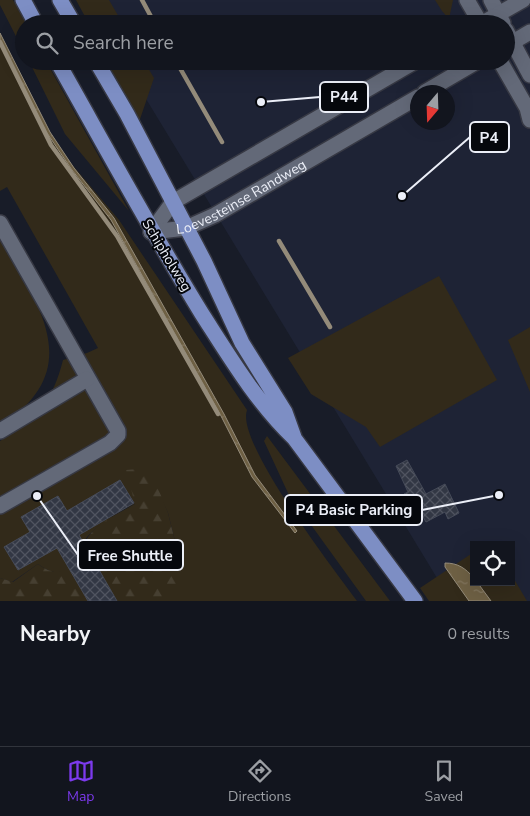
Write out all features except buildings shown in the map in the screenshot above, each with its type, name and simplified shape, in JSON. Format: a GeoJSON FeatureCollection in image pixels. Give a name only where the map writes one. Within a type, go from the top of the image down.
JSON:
{"type":"FeatureCollection","features":[{"type":"Feature","properties":{"kind":"main road"},"geometry":{"type":"LineString","coordinates":[[23,0],[31,15]]}},
{"type":"Feature","properties":{"kind":"main road"},"geometry":{"type":"LineString","coordinates":[[60,0],[69,15]]}},
{"type":"Feature","properties":{"kind":"main road","name":"Schipholweg"},"geometry":{"type":"LineString","coordinates":[[62,70],[151,232],[228,353],[276,421],[294,438],[415,601]]}},
{"type":"Feature","properties":{"kind":"main road","name":"Schipholweg"},"geometry":{"type":"LineString","coordinates":[[101,70],[127,114],[204,261],[242,343],[285,412],[294,438]]}},
{"type":"Feature","properties":{"kind":"street"},"geometry":{"type":"LineString","coordinates":[[467,0],[476,15]]}},
{"type":"Feature","properties":{"kind":"street"},"geometry":{"type":"LineString","coordinates":[[491,0],[499,15]]}},
{"type":"Feature","properties":{"kind":"street"},"geometry":{"type":"LineString","coordinates":[[506,15],[523,0]]}},
{"type":"Feature","properties":{"kind":"street"},"geometry":{"type":"LineString","coordinates":[[515,37],[530,32]]}},
{"type":"Feature","properties":{"kind":"street"},"geometry":{"type":"LineString","coordinates":[[515,51],[530,76]]}},
{"type":"Feature","properties":{"kind":"street","name":"Loevesteinse Randweg"},"geometry":{"type":"LineString","coordinates":[[151,232],[173,202],[400,70]]}},
{"type":"Feature","properties":{"kind":"street"},"geometry":{"type":"LineString","coordinates":[[437,85],[463,70]]}},
{"type":"Feature","properties":{"kind":"street"},"geometry":{"type":"LineString","coordinates":[[505,70],[527,108],[530,120]]}},
{"type":"Feature","properties":{"kind":"street","name":"Loevesteinse Randweg"},"geometry":{"type":"LineString","coordinates":[[151,232],[186,228],[216,215],[410,102]]}},
{"type":"Feature","properties":{"kind":"street"},"geometry":{"type":"LineString","coordinates":[[0,223],[87,379],[116,426],[118,435],[115,440],[0,506]]}},
{"type":"Feature","properties":{"kind":"street"},"geometry":{"type":"LineString","coordinates":[[0,431],[87,379]]}},
{"type":"Feature","properties":{"kind":"shaded area"},"geometry":{"type":"Polygon","coordinates":[[[86,0],[530,0],[530,601],[451,601],[128,70],[515,70],[515,15],[95,15],[86,0]]]}},
{"type":"Feature","properties":{"kind":"green space"},"geometry":{"type":"Polygon","coordinates":[[[0,0],[13,0],[21,15],[15,15],[15,34],[0,5],[0,0]]]}},
{"type":"Feature","properties":{"kind":"green space"},"geometry":{"type":"Polygon","coordinates":[[[76,0],[109,0],[118,15],[84,15],[76,0]]]}},
{"type":"Feature","properties":{"kind":"green space"},"geometry":{"type":"Polygon","coordinates":[[[435,0],[453,0],[450,15],[446,15],[435,0]]]}},
{"type":"Feature","properties":{"kind":"green space"},"geometry":{"type":"Polygon","coordinates":[[[0,36],[15,66],[15,70],[17,70],[53,142],[119,220],[247,410],[247,426],[256,449],[271,477],[310,536],[357,601],[178,601],[178,553],[168,513],[162,500],[135,504],[108,519],[89,535],[72,563],[63,571],[55,572],[38,564],[12,582],[0,578],[0,441],[24,425],[42,408],[54,387],[63,360],[98,348],[7,187],[0,191],[0,36]]]}},
{"type":"Feature","properties":{"kind":"green space"},"geometry":{"type":"Polygon","coordinates":[[[33,70],[51,70],[129,211],[65,134],[33,70]]]}},
{"type":"Feature","properties":{"kind":"green space"},"geometry":{"type":"Polygon","coordinates":[[[111,70],[149,70],[154,78],[138,125],[111,70]]]}},
{"type":"Feature","properties":{"kind":"green space"},"geometry":{"type":"Polygon","coordinates":[[[0,238],[29,288],[40,312],[48,336],[49,359],[43,382],[27,404],[0,426],[0,238]]]}},
{"type":"Feature","properties":{"kind":"green space"},"geometry":{"type":"Polygon","coordinates":[[[439,276],[497,380],[380,447],[366,427],[311,394],[288,358],[439,276]]]}},
{"type":"Feature","properties":{"kind":"green space"},"geometry":{"type":"Polygon","coordinates":[[[530,327],[530,392],[508,340],[530,327]]]}},
{"type":"Feature","properties":{"kind":"green space"},"geometry":{"type":"Polygon","coordinates":[[[267,436],[390,601],[366,601],[288,493],[264,441],[267,436]]]}},
{"type":"Feature","properties":{"kind":"green space"},"geometry":{"type":"Polygon","coordinates":[[[150,468],[168,513],[178,553],[178,601],[0,601],[0,578],[13,582],[38,564],[58,572],[72,563],[88,537],[98,526],[135,504],[126,470],[150,468]]]}},
{"type":"Feature","properties":{"kind":"green space"},"geometry":{"type":"Polygon","coordinates":[[[470,555],[470,586],[515,586],[515,581],[527,601],[429,601],[420,588],[470,555]]]}},
{"type":"Feature","properties":{"kind":"water"},"geometry":{"type":"Polygon","coordinates":[[[0,33],[15,63],[15,70],[19,70],[50,132],[74,168],[114,218],[224,414],[255,475],[297,531],[295,533],[252,477],[221,416],[111,220],[72,170],[47,133],[0,41],[0,33]]]}},
{"type":"Feature","properties":{"kind":"water"},"geometry":{"type":"Polygon","coordinates":[[[445,563],[450,563],[468,571],[470,573],[470,586],[480,586],[491,601],[469,601],[445,567],[445,563]]]}},
{"type":"Feature","properties":{"kind":"waterway"},"geometry":{"type":"LineString","coordinates":[[142,0],[150,15]]}},
{"type":"Feature","properties":{"kind":"waterway"},"geometry":{"type":"LineString","coordinates":[[0,42],[51,145],[117,236],[218,414]]}},
{"type":"Feature","properties":{"kind":"waterway"},"geometry":{"type":"LineString","coordinates":[[181,70],[222,142]]}},
{"type":"Feature","properties":{"kind":"waterway"},"geometry":{"type":"LineString","coordinates":[[279,241],[330,327]]}},
{"type":"Feature","properties":{"kind":"place","name":"P44"},"geometry":{"type":"Point","coordinates":[261,102]}},
{"type":"Feature","properties":{"kind":"place","name":"P4"},"geometry":{"type":"Point","coordinates":[402,196]}},
{"type":"Feature","properties":{"kind":"place","name":"P4 Basic Parking"},"geometry":{"type":"Point","coordinates":[499,495]}},
{"type":"Feature","properties":{"kind":"place","name":"Free Shuttle"},"geometry":{"type":"Point","coordinates":[37,496]}}]}
